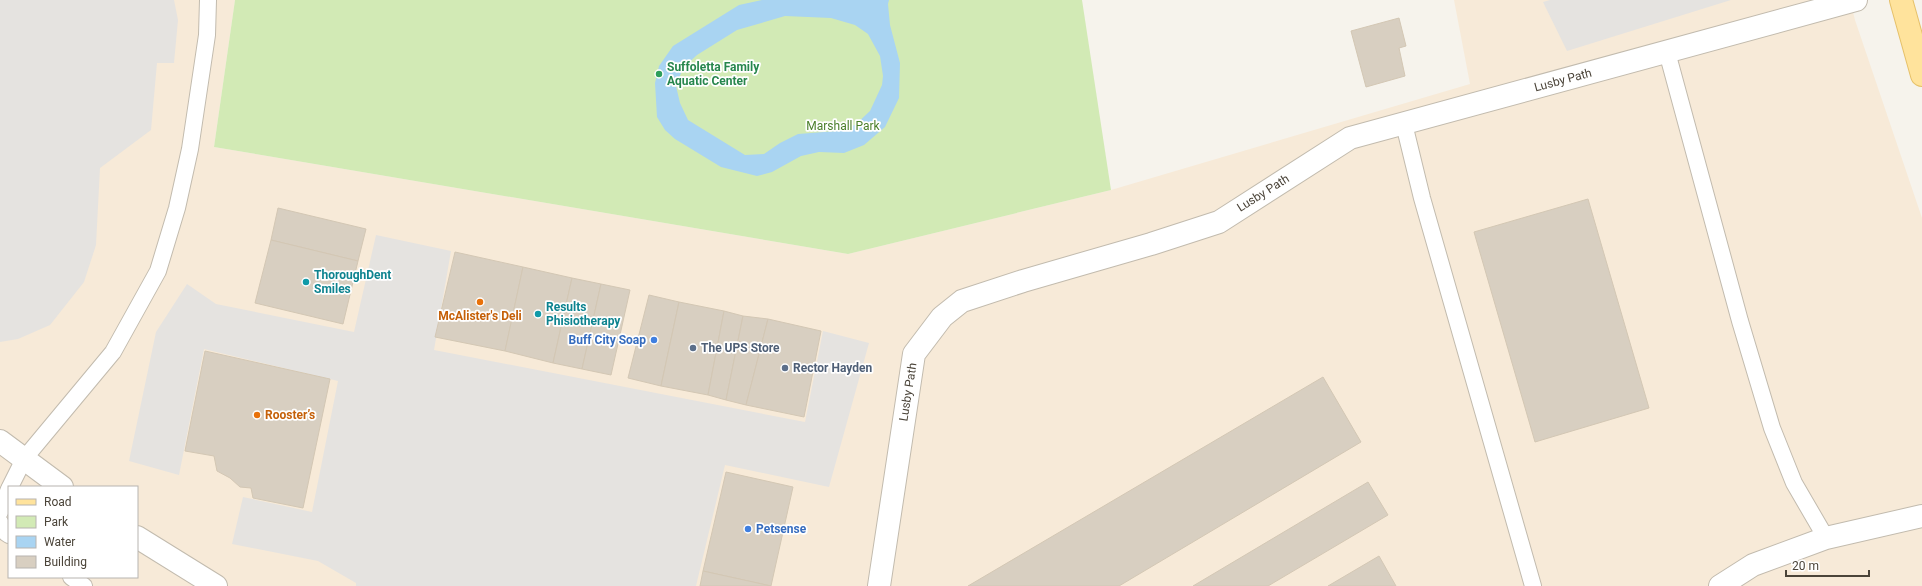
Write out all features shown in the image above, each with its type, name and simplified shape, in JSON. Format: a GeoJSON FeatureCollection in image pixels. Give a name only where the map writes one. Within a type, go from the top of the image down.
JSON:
{"type":"FeatureCollection","features":[{"type":"Feature","properties":{"kind":"main road"},"geometry":{"type":"LineString","coordinates":[[1901,0],[1922,75]]}},
{"type":"Feature","properties":{"kind":"street","name":"Lusby Path"},"geometry":{"type":"LineString","coordinates":[[879,586],[914,354],[942,317],[962,301],[1023,281],[1152,244],[1218,222],[1350,138],[1856,0]]}},
{"type":"Feature","properties":{"kind":"street"},"geometry":{"type":"LineString","coordinates":[[0,441],[61,486]]}},
{"type":"Feature","properties":{"kind":"street"},"geometry":{"type":"LineString","coordinates":[[1720,586],[1753,565],[1826,538],[1922,516]]}},
{"type":"Feature","properties":{"kind":"street"},"geometry":{"type":"LineString","coordinates":[[138,538],[216,586]]}},
{"type":"Feature","properties":{"kind":"lane"},"geometry":{"type":"LineString","coordinates":[[10,486],[24,459],[113,352],[158,271],[177,208],[190,149],[207,36],[208,0]]}},
{"type":"Feature","properties":{"kind":"lane"},"geometry":{"type":"LineString","coordinates":[[1666,52],[1740,321],[1772,428],[1794,483],[1826,538]]}},
{"type":"Feature","properties":{"kind":"lane"},"geometry":{"type":"LineString","coordinates":[[1404,124],[1422,198],[1533,586]]}},
{"type":"Feature","properties":{"kind":"lane"},"geometry":{"type":"LineString","coordinates":[[1,507],[8,490]]}},
{"type":"Feature","properties":{"kind":"lane"},"geometry":{"type":"LineString","coordinates":[[0,522],[8,534]]}},
{"type":"Feature","properties":{"kind":"lane"},"geometry":{"type":"LineString","coordinates":[[72,578],[84,586]]}},
{"type":"Feature","properties":{"kind":"shaded area"},"geometry":{"type":"Polygon","coordinates":[[[0,0],[235,0],[214,147],[848,254],[1111,190],[1470,84],[1454,0],[1850,0],[1855,20],[1922,218],[1922,586],[0,586],[0,0]]]}},
{"type":"Feature","properties":{"kind":"shaded area"},"geometry":{"type":"Polygon","coordinates":[[[0,0],[174,0],[178,20],[174,63],[157,63],[151,130],[100,168],[96,245],[84,282],[50,325],[18,339],[0,342],[0,0]]]}},
{"type":"Feature","properties":{"kind":"shaded area"},"geometry":{"type":"Polygon","coordinates":[[[1550,0],[1731,0],[1567,51],[1543,2],[1550,0]]]}},
{"type":"Feature","properties":{"kind":"shaded area"},"geometry":{"type":"Polygon","coordinates":[[[376,235],[451,251],[434,350],[805,422],[823,331],[869,343],[829,487],[725,465],[696,586],[356,586],[356,583],[318,561],[232,544],[243,497],[312,512],[338,381],[204,349],[179,475],[129,461],[156,332],[187,284],[216,304],[354,332],[376,235]]]}},
{"type":"Feature","properties":{"kind":"green space","name":"Suffoletta Family Aquatic Center"},"geometry":{"type":"Polygon","coordinates":[[[235,0],[1082,0],[1111,190],[848,254],[214,147],[235,0]]]}},
{"type":"Feature","properties":{"kind":"water"},"geometry":{"type":"Polygon","coordinates":[[[762,0],[889,0],[890,25],[900,63],[899,98],[885,127],[864,145],[844,153],[819,152],[801,156],[772,172],[757,176],[721,167],[675,139],[665,130],[657,117],[655,83],[659,66],[673,46],[739,5],[762,0]],[[785,16],[737,30],[697,55],[683,68],[676,86],[680,103],[688,120],[745,155],[764,154],[780,143],[798,134],[837,131],[855,125],[870,111],[882,85],[883,76],[880,56],[868,34],[855,25],[831,18],[785,16]]]}},
{"type":"Feature","properties":{"kind":"building"},"geometry":{"type":"Polygon","coordinates":[[[1399,18],[1406,46],[1399,48],[1405,76],[1366,87],[1351,31],[1399,18]]]}},
{"type":"Feature","properties":{"kind":"building"},"geometry":{"type":"Polygon","coordinates":[[[1588,199],[1649,408],[1535,442],[1474,232],[1588,199]]]}},
{"type":"Feature","properties":{"kind":"building"},"geometry":{"type":"Polygon","coordinates":[[[278,208],[366,229],[358,261],[271,240],[278,208]]]}},
{"type":"Feature","properties":{"kind":"building","name":"ThoroughDent Smiles"},"geometry":{"type":"Polygon","coordinates":[[[271,240],[358,261],[343,324],[255,303],[271,240]]]}},
{"type":"Feature","properties":{"kind":"building","name":"McAlister's Deli"},"geometry":{"type":"Polygon","coordinates":[[[455,252],[523,267],[505,351],[435,337],[455,252]]]}},
{"type":"Feature","properties":{"kind":"building","name":"Results Phisiotherapy"},"geometry":{"type":"Polygon","coordinates":[[[523,267],[572,278],[553,363],[505,351],[523,267]]]}},
{"type":"Feature","properties":{"kind":"building"},"geometry":{"type":"Polygon","coordinates":[[[572,278],[601,284],[582,369],[553,363],[572,278]]]}},
{"type":"Feature","properties":{"kind":"building"},"geometry":{"type":"Polygon","coordinates":[[[601,284],[630,290],[611,375],[582,369],[601,284]]]}},
{"type":"Feature","properties":{"kind":"building","name":"Buff City Soap"},"geometry":{"type":"Polygon","coordinates":[[[649,295],[679,302],[661,386],[628,378],[649,295]]]}},
{"type":"Feature","properties":{"kind":"building","name":"The UPS Store"},"geometry":{"type":"Polygon","coordinates":[[[679,302],[724,311],[708,395],[661,386],[679,302]]]}},
{"type":"Feature","properties":{"kind":"building"},"geometry":{"type":"Polygon","coordinates":[[[724,311],[743,316],[726,400],[708,395],[724,311]]]}},
{"type":"Feature","properties":{"kind":"building"},"geometry":{"type":"Polygon","coordinates":[[[743,316],[768,319],[746,405],[726,400],[743,316]]]}},
{"type":"Feature","properties":{"kind":"building","name":"Rector Hayden"},"geometry":{"type":"Polygon","coordinates":[[[768,319],[821,331],[804,417],[746,405],[768,319]]]}},
{"type":"Feature","properties":{"kind":"building","name":"Rooster’s"},"geometry":{"type":"Polygon","coordinates":[[[205,351],[330,379],[303,508],[253,498],[251,488],[240,487],[230,478],[217,471],[214,456],[185,451],[205,351]]]}},
{"type":"Feature","properties":{"kind":"building"},"geometry":{"type":"Polygon","coordinates":[[[1323,377],[1361,442],[1119,586],[968,586],[1323,377]]]}},
{"type":"Feature","properties":{"kind":"building","name":"Petsense"},"geometry":{"type":"Polygon","coordinates":[[[726,472],[793,487],[771,586],[703,571],[726,472]]]}},
{"type":"Feature","properties":{"kind":"building"},"geometry":{"type":"Polygon","coordinates":[[[1368,482],[1388,515],[1268,586],[1193,586],[1368,482]]]}},
{"type":"Feature","properties":{"kind":"building"},"geometry":{"type":"Polygon","coordinates":[[[1379,556],[1396,586],[1328,586],[1379,556]]]}},
{"type":"Feature","properties":{"kind":"building"},"geometry":{"type":"Polygon","coordinates":[[[703,571],[771,586],[700,586],[703,571]]]}},
{"type":"Feature","properties":{"kind":"place","name":"Suffoletta Family Aquatic Center"},"geometry":{"type":"Point","coordinates":[659,74]}},
{"type":"Feature","properties":{"kind":"place","name":"ThoroughDent Smiles"},"geometry":{"type":"Point","coordinates":[306,282]}},
{"type":"Feature","properties":{"kind":"place","name":"McAlister's Deli"},"geometry":{"type":"Point","coordinates":[480,302]}},
{"type":"Feature","properties":{"kind":"place","name":"Results Phisiotherapy"},"geometry":{"type":"Point","coordinates":[538,314]}},
{"type":"Feature","properties":{"kind":"place","name":"Buff City Soap"},"geometry":{"type":"Point","coordinates":[654,340]}},
{"type":"Feature","properties":{"kind":"place","name":"The UPS Store"},"geometry":{"type":"Point","coordinates":[693,348]}},
{"type":"Feature","properties":{"kind":"place","name":"Rector Hayden"},"geometry":{"type":"Point","coordinates":[785,368]}},
{"type":"Feature","properties":{"kind":"place","name":"Rooster’s"},"geometry":{"type":"Point","coordinates":[257,415]}},
{"type":"Feature","properties":{"kind":"place","name":"Petsense"},"geometry":{"type":"Point","coordinates":[748,529]}},
{"type":"Feature","properties":{"kind":"park label","name":"Marshall Park"},"geometry":{"type":"Point","coordinates":[843,126]}}]}
